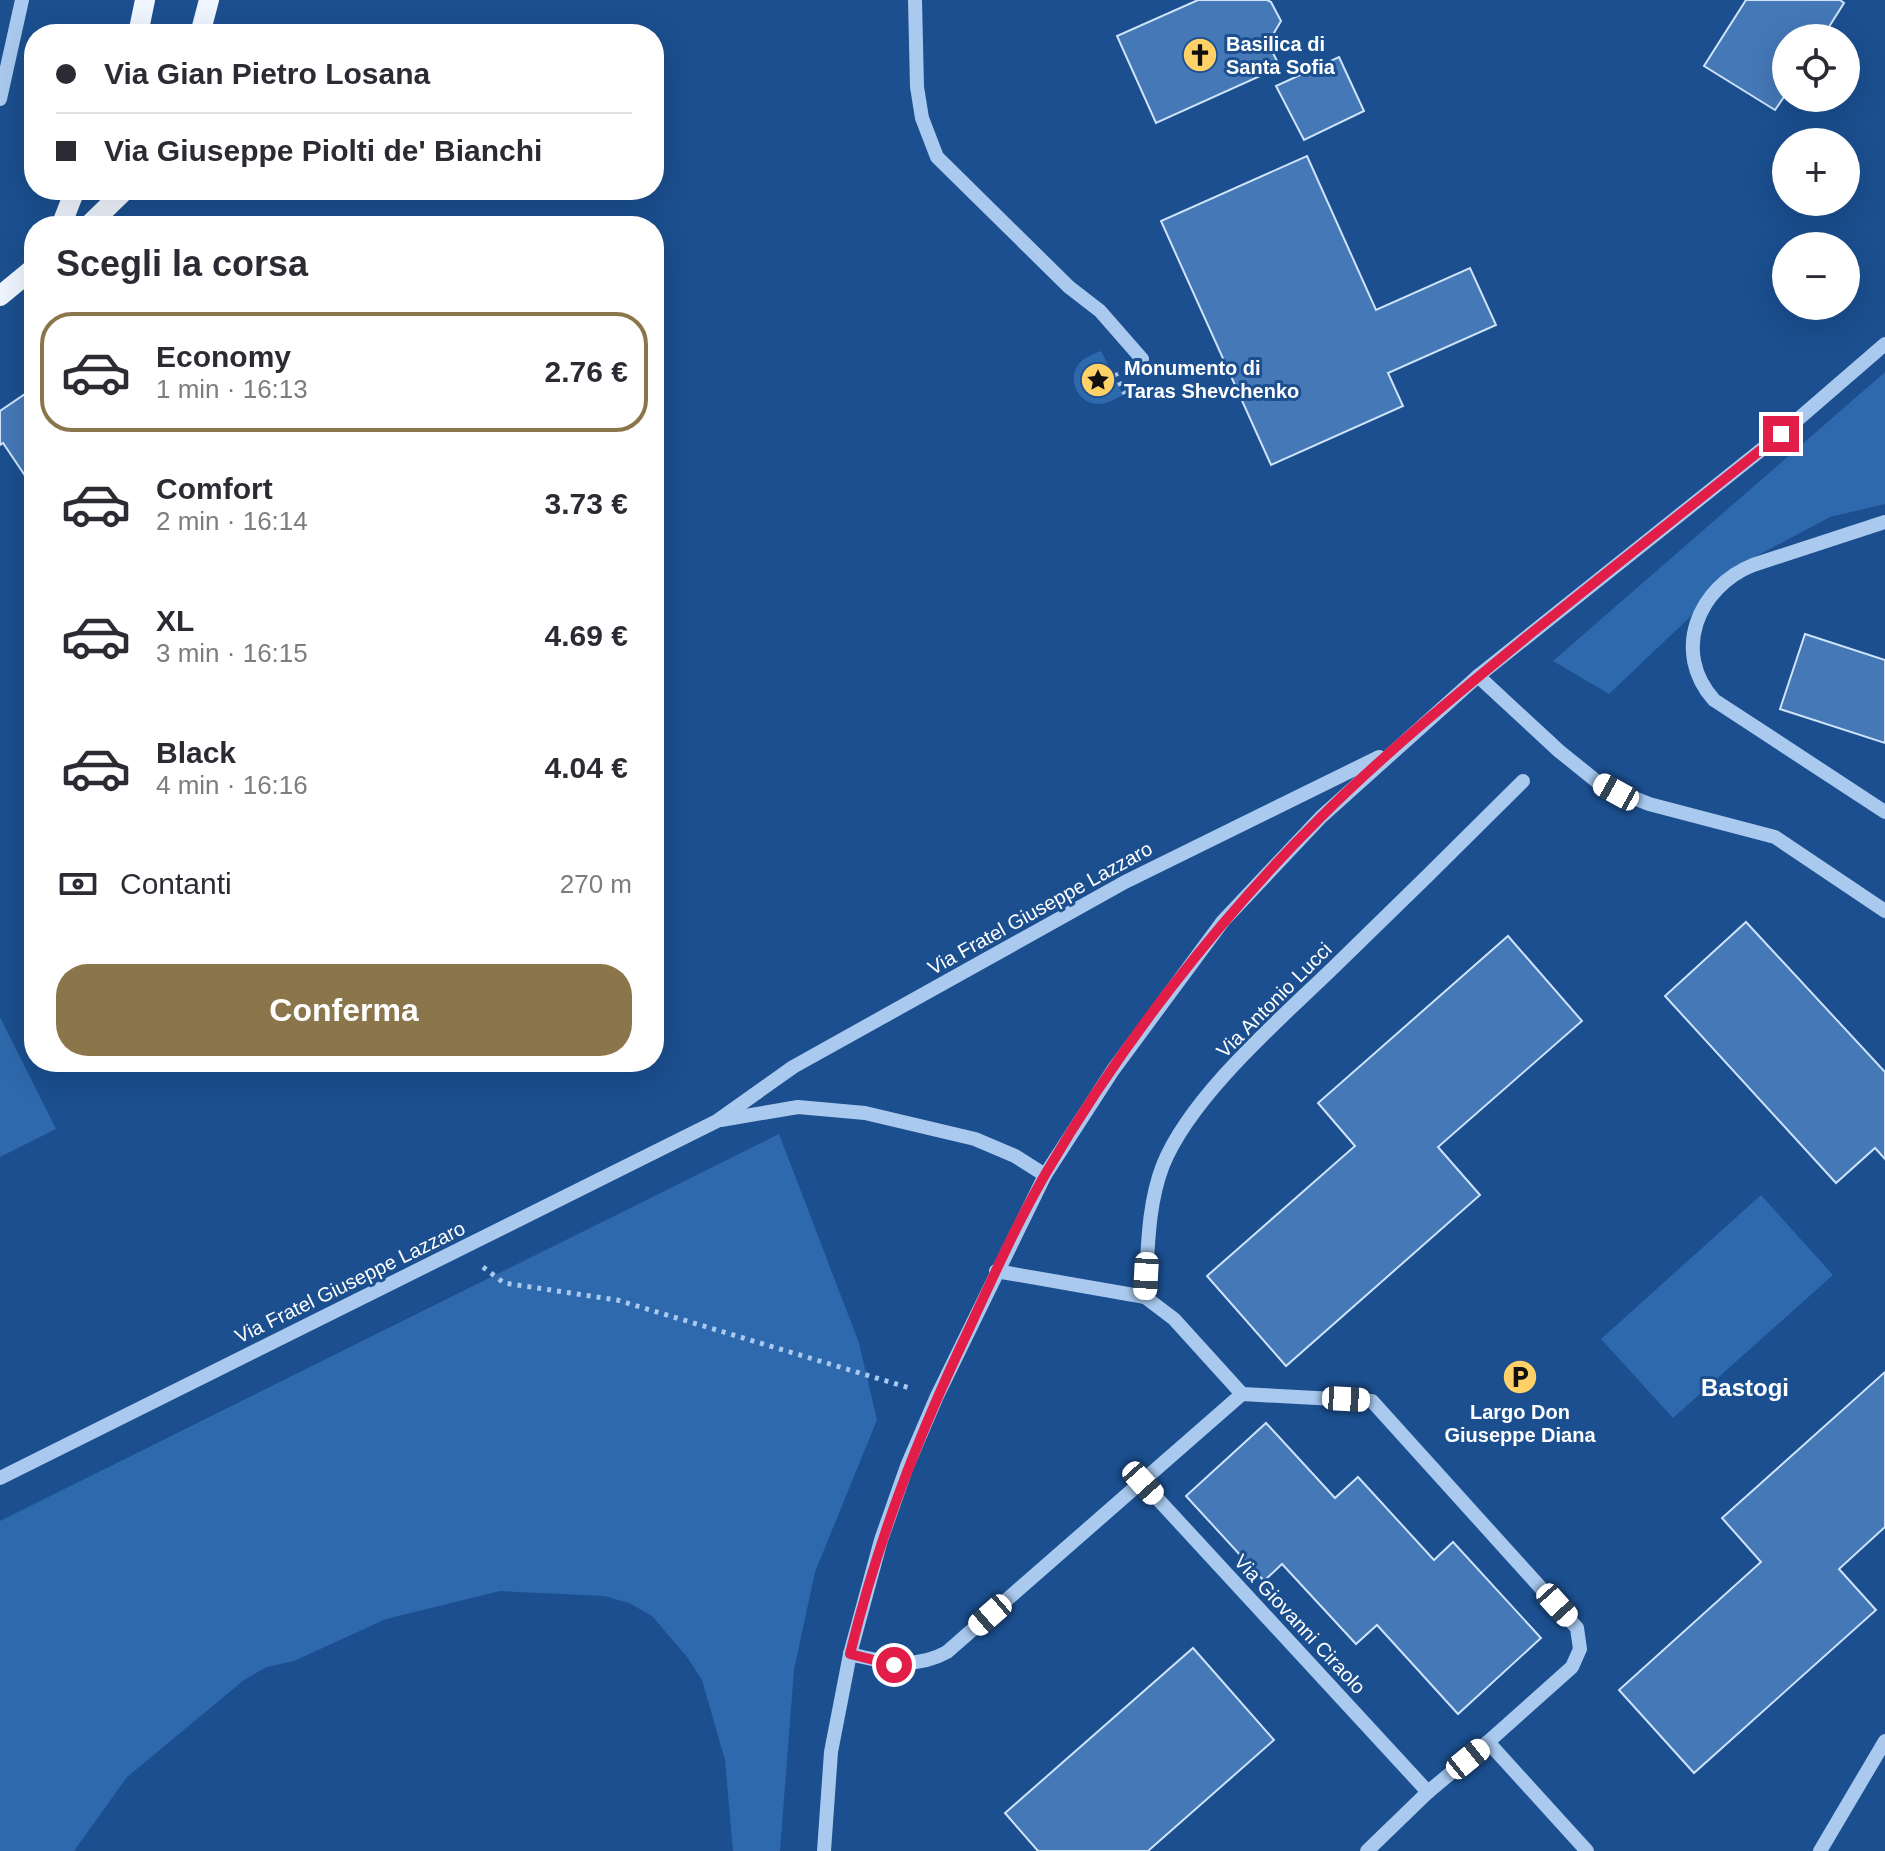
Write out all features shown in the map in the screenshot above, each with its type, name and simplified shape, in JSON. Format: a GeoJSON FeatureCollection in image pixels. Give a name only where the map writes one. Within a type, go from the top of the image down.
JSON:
{"type":"FeatureCollection","features":[{"type":"Feature","properties":{"kind":"main road"},"geometry":{"type":"LineString","coordinates":[[140,24],[145,0]]}},
{"type":"Feature","properties":{"kind":"main road"},"geometry":{"type":"LineString","coordinates":[[203,24],[209,0]]}},
{"type":"Feature","properties":{"kind":"main road"},"geometry":{"type":"LineString","coordinates":[[98,216],[115,200]]}},
{"type":"Feature","properties":{"kind":"main road"},"geometry":{"type":"LineString","coordinates":[[0,296],[24,276]]}},
{"type":"Feature","properties":{"kind":"street"},"geometry":{"type":"LineString","coordinates":[[0,99],[22,0]]}},
{"type":"Feature","properties":{"kind":"street"},"geometry":{"type":"LineString","coordinates":[[915,0],[917,87],[922,118],[937,157],[1069,287],[1100,311],[1142,359]]}},
{"type":"Feature","properties":{"kind":"street"},"geometry":{"type":"LineString","coordinates":[[824,1851],[831,1752],[850,1654],[881,1540],[907,1466],[996,1271],[1045,1175],[1113,1070],[1223,921],[1321,817],[1478,676],[1781,434],[1885,344]]}},
{"type":"Feature","properties":{"kind":"street"},"geometry":{"type":"LineString","coordinates":[[1885,522],[1734,574],[1719,587],[1702,611],[1694,633],[1691,658],[1699,681],[1714,700],[1885,812]]}},
{"type":"Feature","properties":{"kind":"street"},"geometry":{"type":"LineString","coordinates":[[1478,676],[1559,751],[1600,784],[1649,804],[1775,837],[1885,911]]}},
{"type":"Feature","properties":{"kind":"street","name":"Via Fratel Giuseppe Lazzaro"},"geometry":{"type":"LineString","coordinates":[[0,1478],[717,1121],[782,1074],[1125,882],[1394,749]]}},
{"type":"Feature","properties":{"kind":"street","name":"Via Antonio Lucci"},"geometry":{"type":"LineString","coordinates":[[1145,1297],[1156,1185],[1175,1142],[1192,1117],[1267,1032],[1523,781]]}},
{"type":"Feature","properties":{"kind":"street","name":"Via Fratel Giuseppe Lazzaro"},"geometry":{"type":"LineString","coordinates":[[717,1121],[798,1107],[865,1113],[975,1139],[1015,1156],[1045,1175]]}},
{"type":"Feature","properties":{"kind":"street"},"geometry":{"type":"LineString","coordinates":[[996,1271],[1145,1297],[1174,1319],[1242,1394],[1372,1401],[1577,1628],[1580,1649],[1572,1667],[1428,1792],[1367,1851]]}},
{"type":"Feature","properties":{"kind":"street"},"geometry":{"type":"LineString","coordinates":[[850,1654],[894,1665],[918,1662],[947,1652],[1242,1394]]}},
{"type":"Feature","properties":{"kind":"street","name":"Via Giovanni Ciraolo"},"geometry":{"type":"LineString","coordinates":[[1143,1483],[1428,1792]]}},
{"type":"Feature","properties":{"kind":"street"},"geometry":{"type":"LineString","coordinates":[[1820,1851],[1885,1741]]}},
{"type":"Feature","properties":{"kind":"street"},"geometry":{"type":"LineString","coordinates":[[1488,1742],[1587,1851]]}},
{"type":"Feature","properties":{"kind":"path"},"geometry":{"type":"LineString","coordinates":[[1115,372],[1125,394]]}},
{"type":"Feature","properties":{"kind":"path"},"geometry":{"type":"LineString","coordinates":[[460,1250],[504,1283],[617,1300],[937,1396]]}},
{"type":"Feature","properties":{"kind":"shaded area"},"geometry":{"type":"Polygon","coordinates":[[[1101,351],[1110,369],[1094,377],[1097,384],[1114,377],[1123,395],[1098,404],[1080,396],[1074,378],[1080,363],[1101,351]]]}},
{"type":"Feature","properties":{"kind":"shaded area"},"geometry":{"type":"Polygon","coordinates":[[[1885,372],[1885,504],[1830,517],[1751,559],[1609,694],[1553,661],[1885,372]]]}},
{"type":"Feature","properties":{"kind":"shaded area"},"geometry":{"type":"Polygon","coordinates":[[[0,1017],[24,1065],[24,1072],[28,1072],[56,1129],[0,1157],[0,1017]]]}},
{"type":"Feature","properties":{"kind":"shaded area"},"geometry":{"type":"Polygon","coordinates":[[[779,1134],[859,1343],[877,1420],[815,1572],[794,1670],[780,1851],[733,1851],[725,1760],[702,1680],[652,1616],[629,1603],[604,1596],[500,1591],[386,1619],[294,1661],[267,1667],[244,1680],[127,1777],[74,1851],[0,1851],[0,1521],[779,1134]]]}},
{"type":"Feature","properties":{"kind":"shaded area"},"geometry":{"type":"Polygon","coordinates":[[[1761,1195],[1833,1275],[1673,1418],[1601,1339],[1761,1195]]]}},
{"type":"Feature","properties":{"kind":"building","name":"Basilica di Santa Sofia"},"geometry":{"type":"Polygon","coordinates":[[[1198,0],[1271,2],[1281,21],[1268,43],[1280,67],[1156,123],[1117,36],[1198,0]]]}},
{"type":"Feature","properties":{"kind":"building"},"geometry":{"type":"Polygon","coordinates":[[[1746,0],[1840,0],[1844,3],[1831,24],[1772,24],[1772,108],[1704,66],[1746,0]]]}},
{"type":"Feature","properties":{"kind":"building"},"geometry":{"type":"Polygon","coordinates":[[[1339,57],[1364,111],[1304,140],[1276,86],[1339,57]]]}},
{"type":"Feature","properties":{"kind":"building"},"geometry":{"type":"Polygon","coordinates":[[[1307,156],[1376,310],[1470,268],[1496,325],[1388,373],[1403,406],[1271,465],[1161,221],[1307,156]]]}},
{"type":"Feature","properties":{"kind":"building"},"geometry":{"type":"Polygon","coordinates":[[[24,395],[24,474],[3,443],[0,445],[0,411],[24,395]]]}},
{"type":"Feature","properties":{"kind":"building"},"geometry":{"type":"Polygon","coordinates":[[[1805,634],[1885,660],[1885,743],[1780,709],[1805,634]]]}},
{"type":"Feature","properties":{"kind":"building"},"geometry":{"type":"Polygon","coordinates":[[[1746,922],[1885,1072],[1885,1159],[1875,1148],[1836,1183],[1665,996],[1746,922]]]}},
{"type":"Feature","properties":{"kind":"building"},"geometry":{"type":"Polygon","coordinates":[[[1508,936],[1582,1021],[1438,1147],[1480,1195],[1286,1366],[1207,1276],[1355,1146],[1318,1103],[1508,936]]]}},
{"type":"Feature","properties":{"kind":"building"},"geometry":{"type":"Polygon","coordinates":[[[1885,1372],[1885,1527],[1839,1569],[1876,1610],[1694,1773],[1619,1690],[1761,1562],[1722,1518],[1885,1372]]]}},
{"type":"Feature","properties":{"kind":"building"},"geometry":{"type":"Polygon","coordinates":[[[1266,1423],[1335,1498],[1358,1477],[1434,1560],[1453,1542],[1541,1638],[1458,1714],[1377,1625],[1356,1644],[1282,1564],[1264,1581],[1186,1496],[1266,1423]]]}},
{"type":"Feature","properties":{"kind":"building"},"geometry":{"type":"Polygon","coordinates":[[[1193,1648],[1274,1740],[1148,1851],[1038,1851],[1005,1813],[1193,1648]]]}},
{"type":"Feature","properties":{"kind":"place","name":"Basilica di Santa Sofia"},"geometry":{"type":"Point","coordinates":[1200,55]}},
{"type":"Feature","properties":{"kind":"place","name":"Monumento di Taras Shevchenko"},"geometry":{"type":"Point","coordinates":[1098,380]}},
{"type":"Feature","properties":{"kind":"place","name":"Largo Don Giuseppe Diana"},"geometry":{"type":"Point","coordinates":[1520,1377]}},
{"type":"Feature","properties":{"kind":"district","name":"Bastogi"},"geometry":{"type":"Point","coordinates":[1745,1388]}},
{"type":"Feature","properties":{"kind":"route"},"geometry":{"type":"LineString","coordinates":[[894,1665],[850,1654],[881,1540],[907,1466],[996,1271],[1045,1175],[1113,1070],[1223,921],[1346,793],[1478,676],[1781,434]]}}]}
